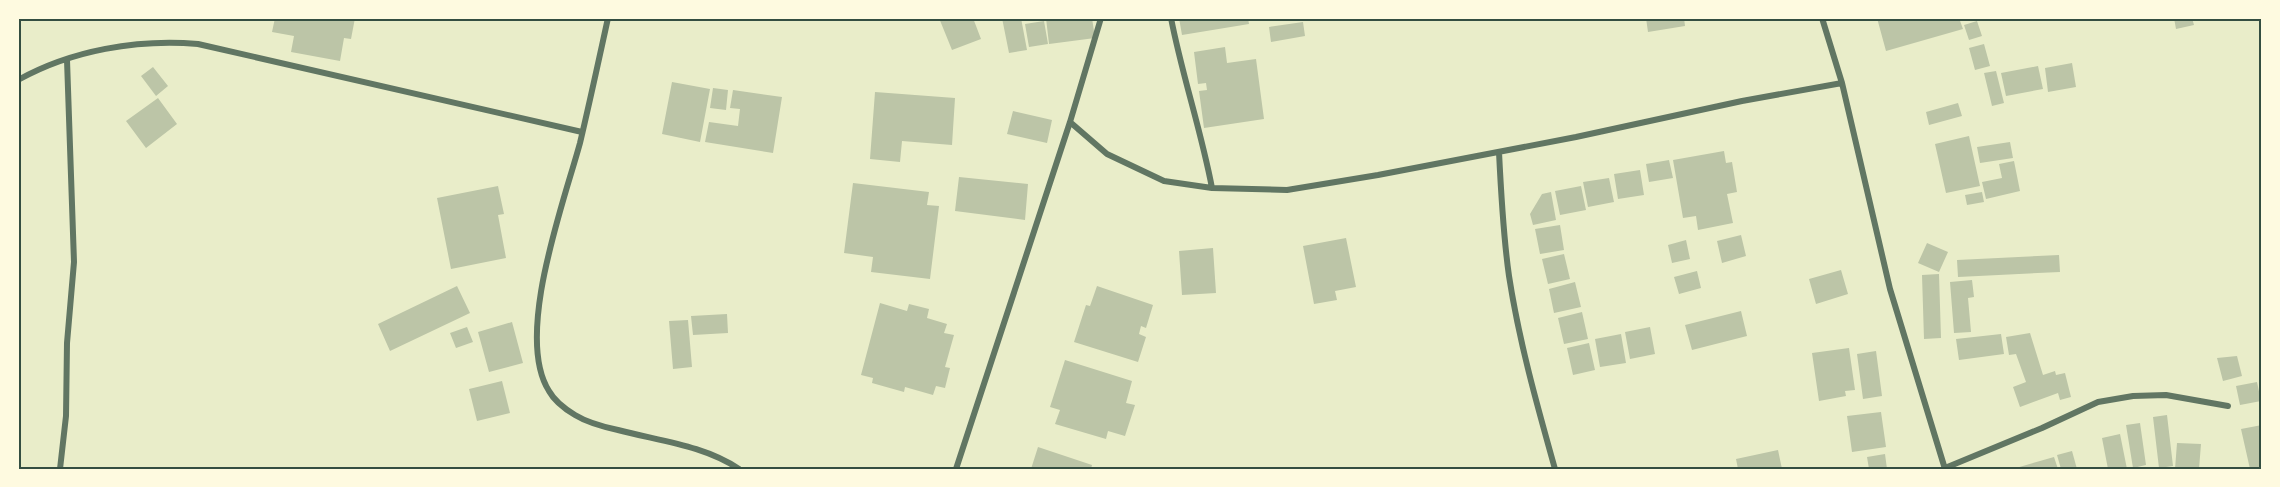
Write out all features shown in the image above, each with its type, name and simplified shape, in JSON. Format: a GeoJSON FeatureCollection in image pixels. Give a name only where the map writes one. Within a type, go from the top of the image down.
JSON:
{"type":"FeatureCollection","features":[{"type":"Feature","properties":{"kind":"street"},"geometry":{"type":"LineString","coordinates":[[608,18],[582,132],[557,217],[543,283],[537,340],[540,368],[548,389],[558,404],[588,421],[707,452],[739,469]]}},
{"type":"Feature","properties":{"kind":"street"},"geometry":{"type":"LineString","coordinates":[[956,469],[1070,122],[1101,18]]}},
{"type":"Feature","properties":{"kind":"street"},"geometry":{"type":"LineString","coordinates":[[1171,18],[1212,188]]}},
{"type":"Feature","properties":{"kind":"street"},"geometry":{"type":"LineString","coordinates":[[1822,18],[1842,83],[1890,289],[1945,468],[2098,402],[2133,396],[2166,394],[2228,406]]}},
{"type":"Feature","properties":{"kind":"street"},"geometry":{"type":"LineString","coordinates":[[18,80],[33,71],[109,49],[148,42],[198,44],[582,132]]}},
{"type":"Feature","properties":{"kind":"street"},"geometry":{"type":"LineString","coordinates":[[60,469],[66,417],[67,343],[74,262],[67,60]]}},
{"type":"Feature","properties":{"kind":"street"},"geometry":{"type":"LineString","coordinates":[[1070,122],[1107,153],[1164,181],[1212,188],[1287,190],[1499,152],[1742,101],[1842,83]]}},
{"type":"Feature","properties":{"kind":"street"},"geometry":{"type":"LineString","coordinates":[[1499,152],[1501,211],[1509,278],[1526,362],[1555,469]]}},
{"type":"Feature","properties":{"kind":"building"},"geometry":{"type":"Polygon","coordinates":[[[275,18],[355,18],[351,39],[344,38],[340,61],[291,52],[294,36],[272,32],[275,18]]]}},
{"type":"Feature","properties":{"kind":"building"},"geometry":{"type":"Polygon","coordinates":[[[939,18],[973,18],[981,39],[952,50],[939,18]]]}},
{"type":"Feature","properties":{"kind":"building"},"geometry":{"type":"Polygon","coordinates":[[[1002,18],[1021,18],[1027,50],[1009,53],[1002,18]]]}},
{"type":"Feature","properties":{"kind":"building"},"geometry":{"type":"Polygon","coordinates":[[[1046,18],[1092,18],[1095,38],[1049,44],[1046,18]]]}},
{"type":"Feature","properties":{"kind":"building"},"geometry":{"type":"Polygon","coordinates":[[[1179,18],[1248,18],[1249,24],[1182,35],[1179,18]]]}},
{"type":"Feature","properties":{"kind":"building"},"geometry":{"type":"Polygon","coordinates":[[[1646,18],[1684,18],[1685,26],[1648,32],[1646,18]]]}},
{"type":"Feature","properties":{"kind":"building"},"geometry":{"type":"Polygon","coordinates":[[[1877,18],[1959,18],[1963,29],[1886,51],[1877,18]]]}},
{"type":"Feature","properties":{"kind":"building"},"geometry":{"type":"Polygon","coordinates":[[[2174,18],[2192,18],[2194,25],[2176,29],[2174,18]]]}},
{"type":"Feature","properties":{"kind":"building"},"geometry":{"type":"Polygon","coordinates":[[[1044,21],[1048,44],[1029,47],[1025,24],[1044,21]]]}},
{"type":"Feature","properties":{"kind":"building"},"geometry":{"type":"Polygon","coordinates":[[[1977,21],[1982,36],[1969,40],[1964,25],[1977,21]]]}},
{"type":"Feature","properties":{"kind":"building"},"geometry":{"type":"Polygon","coordinates":[[[1303,22],[1305,36],[1271,42],[1269,27],[1303,22]]]}},
{"type":"Feature","properties":{"kind":"building"},"geometry":{"type":"Polygon","coordinates":[[[1984,44],[1990,66],[1975,70],[1969,48],[1984,44]]]}},
{"type":"Feature","properties":{"kind":"building"},"geometry":{"type":"Polygon","coordinates":[[[1225,47],[1227,63],[1256,59],[1264,119],[1204,128],[1199,91],[1207,90],[1206,83],[1198,84],[1194,52],[1225,47]]]}},
{"type":"Feature","properties":{"kind":"building"},"geometry":{"type":"Polygon","coordinates":[[[2072,63],[2076,87],[2048,92],[2045,68],[2072,63]]]}},
{"type":"Feature","properties":{"kind":"building"},"geometry":{"type":"Polygon","coordinates":[[[2038,66],[2043,89],[2006,96],[2001,73],[2038,66]]]}},
{"type":"Feature","properties":{"kind":"building"},"geometry":{"type":"Polygon","coordinates":[[[153,67],[168,86],[156,96],[141,76],[153,67]]]}},
{"type":"Feature","properties":{"kind":"building"},"geometry":{"type":"Polygon","coordinates":[[[1996,71],[2004,103],[1992,106],[1984,73],[1996,71]]]}},
{"type":"Feature","properties":{"kind":"building"},"geometry":{"type":"Polygon","coordinates":[[[672,82],[710,89],[700,142],[662,134],[672,82]]]}},
{"type":"Feature","properties":{"kind":"building"},"geometry":{"type":"Polygon","coordinates":[[[713,88],[728,90],[726,110],[710,108],[713,88]]]}},
{"type":"Feature","properties":{"kind":"building"},"geometry":{"type":"Polygon","coordinates":[[[733,90],[782,97],[773,153],[705,142],[709,122],[738,126],[740,109],[730,108],[733,90]]]}},
{"type":"Feature","properties":{"kind":"building"},"geometry":{"type":"Polygon","coordinates":[[[875,92],[955,98],[952,145],[902,141],[900,162],[870,159],[875,92]]]}},
{"type":"Feature","properties":{"kind":"building"},"geometry":{"type":"Polygon","coordinates":[[[158,98],[177,124],[146,148],[126,121],[158,98]]]}},
{"type":"Feature","properties":{"kind":"building"},"geometry":{"type":"Polygon","coordinates":[[[1958,103],[1962,116],[1929,125],[1926,112],[1958,103]]]}},
{"type":"Feature","properties":{"kind":"building"},"geometry":{"type":"Polygon","coordinates":[[[1013,111],[1052,120],[1047,143],[1007,134],[1013,111]]]}},
{"type":"Feature","properties":{"kind":"building"},"geometry":{"type":"Polygon","coordinates":[[[1969,136],[1980,186],[1946,193],[1935,144],[1969,136]]]}},
{"type":"Feature","properties":{"kind":"building"},"geometry":{"type":"Polygon","coordinates":[[[2010,142],[2013,158],[1980,163],[1977,147],[2010,142]]]}},
{"type":"Feature","properties":{"kind":"building"},"geometry":{"type":"Polygon","coordinates":[[[1724,151],[1726,163],[1732,162],[1737,192],[1727,194],[1733,223],[1698,230],[1696,216],[1683,218],[1673,160],[1724,151]]]}},
{"type":"Feature","properties":{"kind":"building"},"geometry":{"type":"Polygon","coordinates":[[[1669,160],[1673,178],[1649,182],[1646,164],[1669,160]]]}},
{"type":"Feature","properties":{"kind":"building"},"geometry":{"type":"Polygon","coordinates":[[[2014,161],[2020,191],[1986,199],[1982,182],[2002,178],[1999,164],[2014,161]]]}},
{"type":"Feature","properties":{"kind":"building"},"geometry":{"type":"Polygon","coordinates":[[[1640,170],[1644,195],[1618,199],[1614,174],[1640,170]]]}},
{"type":"Feature","properties":{"kind":"building"},"geometry":{"type":"Polygon","coordinates":[[[959,177],[1028,184],[1025,220],[955,211],[959,177]]]}},
{"type":"Feature","properties":{"kind":"building"},"geometry":{"type":"Polygon","coordinates":[[[1609,178],[1614,202],[1588,207],[1583,182],[1609,178]]]}},
{"type":"Feature","properties":{"kind":"building"},"geometry":{"type":"Polygon","coordinates":[[[853,183],[929,192],[927,205],[939,206],[930,279],[871,272],[873,257],[844,253],[853,183]]]}},
{"type":"Feature","properties":{"kind":"building"},"geometry":{"type":"Polygon","coordinates":[[[498,186],[504,214],[498,215],[506,258],[451,269],[437,198],[498,186]]]}},
{"type":"Feature","properties":{"kind":"building"},"geometry":{"type":"Polygon","coordinates":[[[1581,186],[1586,210],[1560,215],[1555,191],[1581,186]]]}},
{"type":"Feature","properties":{"kind":"building"},"geometry":{"type":"Polygon","coordinates":[[[1551,192],[1556,220],[1533,225],[1530,214],[1542,194],[1551,192]]]}},
{"type":"Feature","properties":{"kind":"building"},"geometry":{"type":"Polygon","coordinates":[[[1982,192],[1984,202],[1967,205],[1965,195],[1982,192]]]}},
{"type":"Feature","properties":{"kind":"building"},"geometry":{"type":"Polygon","coordinates":[[[1560,225],[1564,250],[1540,254],[1535,229],[1560,225]]]}},
{"type":"Feature","properties":{"kind":"building"},"geometry":{"type":"Polygon","coordinates":[[[1741,235],[1746,256],[1722,263],[1717,241],[1741,235]]]}},
{"type":"Feature","properties":{"kind":"building"},"geometry":{"type":"Polygon","coordinates":[[[1346,238],[1356,287],[1335,291],[1337,300],[1314,304],[1303,246],[1346,238]]]}},
{"type":"Feature","properties":{"kind":"building"},"geometry":{"type":"Polygon","coordinates":[[[1686,240],[1690,259],[1672,263],[1668,245],[1686,240]]]}},
{"type":"Feature","properties":{"kind":"building"},"geometry":{"type":"Polygon","coordinates":[[[1927,243],[1948,252],[1939,272],[1918,263],[1927,243]]]}},
{"type":"Feature","properties":{"kind":"building"},"geometry":{"type":"Polygon","coordinates":[[[1213,248],[1216,293],[1182,295],[1179,251],[1213,248]]]}},
{"type":"Feature","properties":{"kind":"building"},"geometry":{"type":"Polygon","coordinates":[[[1564,254],[1570,279],[1548,284],[1542,259],[1564,254]]]}},
{"type":"Feature","properties":{"kind":"building"},"geometry":{"type":"Polygon","coordinates":[[[2059,255],[2060,272],[1958,277],[1957,260],[2059,255]]]}},
{"type":"Feature","properties":{"kind":"building"},"geometry":{"type":"Polygon","coordinates":[[[1841,270],[1848,294],[1816,304],[1809,279],[1841,270]]]}},
{"type":"Feature","properties":{"kind":"building"},"geometry":{"type":"Polygon","coordinates":[[[1697,271],[1701,288],[1679,294],[1674,277],[1697,271]]]}},
{"type":"Feature","properties":{"kind":"building"},"geometry":{"type":"Polygon","coordinates":[[[1939,274],[1941,338],[1924,339],[1922,275],[1939,274]]]}},
{"type":"Feature","properties":{"kind":"building"},"geometry":{"type":"Polygon","coordinates":[[[1972,280],[1974,297],[1968,298],[1971,332],[1954,333],[1950,282],[1972,280]]]}},
{"type":"Feature","properties":{"kind":"building"},"geometry":{"type":"Polygon","coordinates":[[[1575,282],[1581,307],[1554,313],[1549,289],[1575,282]]]}},
{"type":"Feature","properties":{"kind":"building"},"geometry":{"type":"Polygon","coordinates":[[[457,286],[470,313],[390,351],[378,324],[457,286]]]}},
{"type":"Feature","properties":{"kind":"building"},"geometry":{"type":"Polygon","coordinates":[[[1097,286],[1153,305],[1146,328],[1141,326],[1139,334],[1146,337],[1138,362],[1074,342],[1086,305],[1090,306],[1097,286]]]}},
{"type":"Feature","properties":{"kind":"building"},"geometry":{"type":"Polygon","coordinates":[[[880,303],[907,311],[909,304],[929,309],[927,318],[947,324],[944,333],[954,335],[945,367],[950,368],[945,388],[936,386],[933,395],[905,387],[904,392],[872,383],[873,378],[861,375],[880,303]]]}},
{"type":"Feature","properties":{"kind":"building"},"geometry":{"type":"Polygon","coordinates":[[[1741,311],[1747,336],[1692,350],[1685,325],[1741,311]]]}},
{"type":"Feature","properties":{"kind":"building"},"geometry":{"type":"Polygon","coordinates":[[[1582,312],[1588,339],[1564,344],[1558,318],[1582,312]]]}},
{"type":"Feature","properties":{"kind":"building"},"geometry":{"type":"Polygon","coordinates":[[[727,314],[728,333],[693,335],[691,316],[727,314]]]}},
{"type":"Feature","properties":{"kind":"building"},"geometry":{"type":"Polygon","coordinates":[[[688,320],[692,367],[673,369],[669,321],[688,320]]]}},
{"type":"Feature","properties":{"kind":"building"},"geometry":{"type":"Polygon","coordinates":[[[512,322],[523,363],[489,372],[478,332],[512,322]]]}},
{"type":"Feature","properties":{"kind":"building"},"geometry":{"type":"Polygon","coordinates":[[[467,327],[473,342],[456,348],[450,333],[467,327]]]}},
{"type":"Feature","properties":{"kind":"building"},"geometry":{"type":"Polygon","coordinates":[[[1650,327],[1655,354],[1630,359],[1625,332],[1650,327]]]}},
{"type":"Feature","properties":{"kind":"building"},"geometry":{"type":"Polygon","coordinates":[[[2030,333],[2043,375],[2055,371],[2056,375],[2065,373],[2071,397],[2060,400],[2058,393],[2020,407],[2013,387],[2026,382],[2016,354],[2009,355],[2006,337],[2030,333]]]}},
{"type":"Feature","properties":{"kind":"building"},"geometry":{"type":"Polygon","coordinates":[[[1621,334],[1626,363],[1600,367],[1595,339],[1621,334]]]}},
{"type":"Feature","properties":{"kind":"building"},"geometry":{"type":"Polygon","coordinates":[[[2001,334],[2004,354],[1959,360],[1956,339],[2001,334]]]}},
{"type":"Feature","properties":{"kind":"building"},"geometry":{"type":"Polygon","coordinates":[[[1589,343],[1595,370],[1573,375],[1567,348],[1589,343]]]}},
{"type":"Feature","properties":{"kind":"building"},"geometry":{"type":"Polygon","coordinates":[[[1849,348],[1855,390],[1845,391],[1846,396],[1819,401],[1812,353],[1849,348]]]}},
{"type":"Feature","properties":{"kind":"building"},"geometry":{"type":"Polygon","coordinates":[[[1876,351],[1882,396],[1863,399],[1857,354],[1876,351]]]}},
{"type":"Feature","properties":{"kind":"building"},"geometry":{"type":"Polygon","coordinates":[[[2237,356],[2242,376],[2223,381],[2217,358],[2237,356]]]}},
{"type":"Feature","properties":{"kind":"building"},"geometry":{"type":"Polygon","coordinates":[[[1065,360],[1132,381],[1126,403],[1135,405],[1125,436],[1108,431],[1106,439],[1055,424],[1060,410],[1050,407],[1065,360]]]}},
{"type":"Feature","properties":{"kind":"building"},"geometry":{"type":"Polygon","coordinates":[[[502,381],[510,413],[477,421],[469,389],[502,381]]]}},
{"type":"Feature","properties":{"kind":"building"},"geometry":{"type":"Polygon","coordinates":[[[2257,382],[2261,401],[2240,405],[2236,386],[2257,382]]]}},
{"type":"Feature","properties":{"kind":"building"},"geometry":{"type":"Polygon","coordinates":[[[1881,412],[1886,447],[1852,452],[1847,416],[1881,412]]]}},
{"type":"Feature","properties":{"kind":"building"},"geometry":{"type":"Polygon","coordinates":[[[2167,415],[2173,466],[2159,468],[2153,417],[2167,415]]]}},
{"type":"Feature","properties":{"kind":"building"},"geometry":{"type":"Polygon","coordinates":[[[2140,423],[2146,465],[2133,468],[2126,425],[2140,423]]]}},
{"type":"Feature","properties":{"kind":"building"},"geometry":{"type":"Polygon","coordinates":[[[2262,425],[2262,469],[2250,469],[2241,429],[2262,425]]]}},
{"type":"Feature","properties":{"kind":"building"},"geometry":{"type":"Polygon","coordinates":[[[2120,434],[2127,469],[2108,469],[2102,438],[2120,434]]]}},
{"type":"Feature","properties":{"kind":"building"},"geometry":{"type":"Polygon","coordinates":[[[2177,443],[2201,444],[2199,469],[2175,469],[2177,443]]]}},
{"type":"Feature","properties":{"kind":"building"},"geometry":{"type":"Polygon","coordinates":[[[1038,447],[1092,465],[1091,469],[1031,469],[1038,447]]]}},
{"type":"Feature","properties":{"kind":"building"},"geometry":{"type":"Polygon","coordinates":[[[1778,450],[1782,469],[1738,469],[1736,459],[1778,450]]]}},
{"type":"Feature","properties":{"kind":"building"},"geometry":{"type":"Polygon","coordinates":[[[2072,451],[2077,469],[2061,469],[2057,455],[2072,451]]]}},
{"type":"Feature","properties":{"kind":"building"},"geometry":{"type":"Polygon","coordinates":[[[1885,454],[1887,469],[1869,469],[1867,457],[1885,454]]]}},
{"type":"Feature","properties":{"kind":"building"},"geometry":{"type":"Polygon","coordinates":[[[2054,457],[2058,469],[2016,469],[2016,468],[2054,457]]]}}]}
